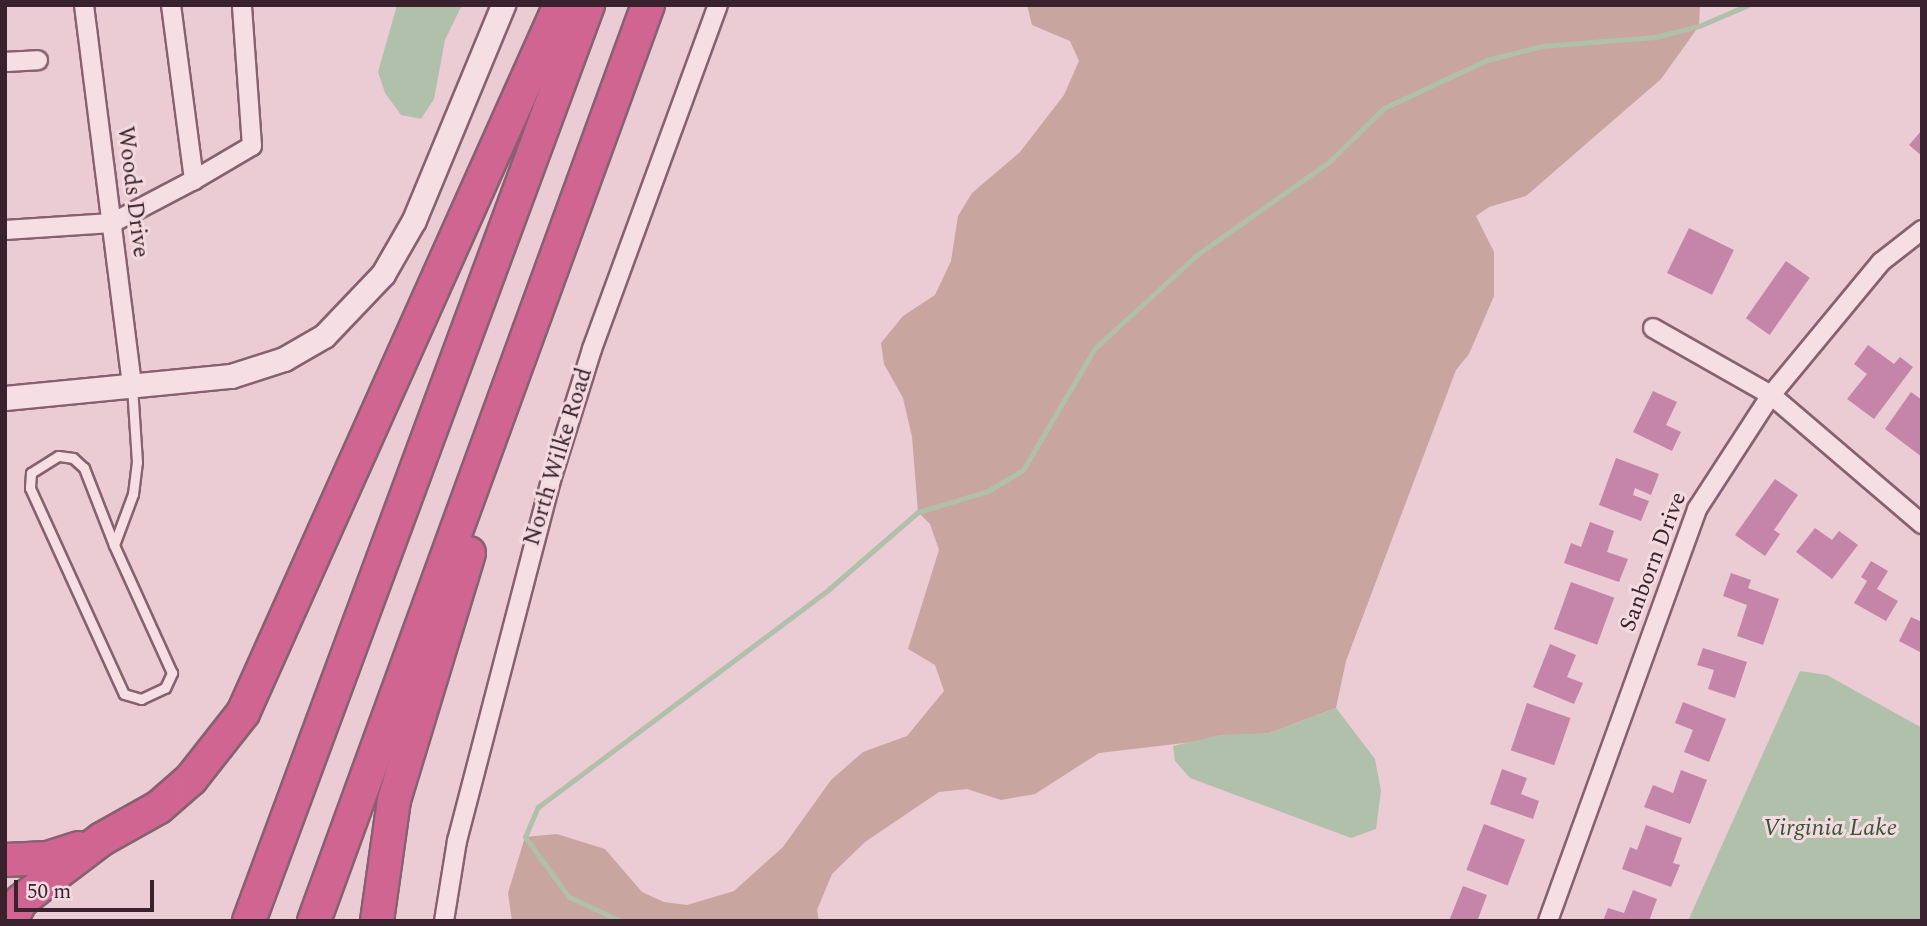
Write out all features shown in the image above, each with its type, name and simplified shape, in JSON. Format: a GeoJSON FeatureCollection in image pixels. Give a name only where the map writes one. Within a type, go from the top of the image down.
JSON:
{"type":"FeatureCollection","features":[{"type":"Feature","properties":{"kind":"highway"},"geometry":{"type":"LineString","coordinates":[[10,921],[21,901],[102,839],[159,807],[191,779],[243,713],[560,5]]}},
{"type":"Feature","properties":{"kind":"highway"},"geometry":{"type":"LineString","coordinates":[[249,921],[588,5]]}},
{"type":"Feature","properties":{"kind":"highway"},"geometry":{"type":"LineString","coordinates":[[314,921],[648,5]]}},
{"type":"Feature","properties":{"kind":"highway"},"geometry":{"type":"LineString","coordinates":[[377,921],[394,800],[572,214]]}},
{"type":"Feature","properties":{"kind":"highway"},"geometry":{"type":"LineString","coordinates":[[5,860],[48,858],[102,839]]}},
{"type":"Feature","properties":{"kind":"street","name":"Woods Drive"},"geometry":{"type":"LineString","coordinates":[[84,5],[132,384]]}},
{"type":"Feature","properties":{"kind":"street"},"geometry":{"type":"LineString","coordinates":[[171,5],[194,180]]}},
{"type":"Feature","properties":{"kind":"street"},"geometry":{"type":"LineString","coordinates":[[5,230],[112,223],[252,146],[242,5]]}},
{"type":"Feature","properties":{"kind":"street"},"geometry":{"type":"LineString","coordinates":[[5,398],[231,376],[284,359],[324,336],[383,274],[414,220],[503,5]]}},
{"type":"Feature","properties":{"kind":"street","name":"North Wilke Road"},"geometry":{"type":"LineString","coordinates":[[444,921],[457,841],[551,480],[592,349],[718,5]]}},
{"type":"Feature","properties":{"kind":"street"},"geometry":{"type":"LineString","coordinates":[[5,62],[38,60]]}},
{"type":"Feature","properties":{"kind":"street","name":"Sanborn Drive"},"geometry":{"type":"LineString","coordinates":[[1548,921],[1697,509],[1771,395],[1881,262],[1922,230]]}},
{"type":"Feature","properties":{"kind":"street"},"geometry":{"type":"LineString","coordinates":[[1653,328],[1771,395],[1922,524]]}},
{"type":"Feature","properties":{"kind":"lane"},"geometry":{"type":"LineString","coordinates":[[114,545],[84,468],[73,458],[58,456],[31,472],[30,488],[124,694],[141,699],[165,688],[172,673],[114,545],[133,494],[137,462],[132,384]]}},
{"type":"Feature","properties":{"kind":"shaded area"},"geometry":{"type":"Polygon","coordinates":[[[1027,5],[1700,5],[1699,26],[1661,79],[1526,196],[1489,207],[1476,216],[1494,252],[1494,296],[1469,354],[1456,370],[1346,661],[1336,708],[1269,733],[1099,753],[1035,794],[1001,800],[967,789],[939,792],[865,842],[832,874],[817,910],[819,921],[512,921],[508,893],[525,837],[557,834],[605,849],[642,892],[664,902],[687,905],[734,891],[783,847],[831,780],[863,752],[907,736],[944,691],[935,665],[908,649],[939,550],[930,524],[918,512],[912,437],[903,398],[884,364],[881,343],[903,316],[935,295],[951,261],[958,216],[972,193],[1020,152],[1064,95],[1079,61],[1070,41],[1032,25],[1027,5]]]}},
{"type":"Feature","properties":{"kind":"water"},"geometry":{"type":"Polygon","coordinates":[[[397,5],[462,5],[445,40],[434,99],[421,119],[401,115],[385,93],[378,72],[397,5]]]}},
{"type":"Feature","properties":{"kind":"water","name":"Virginia Lake"},"geometry":{"type":"Polygon","coordinates":[[[1800,671],[1827,675],[1922,728],[1922,921],[1688,921],[1800,671]]]}},
{"type":"Feature","properties":{"kind":"water"},"geometry":{"type":"Polygon","coordinates":[[[1336,708],[1375,759],[1381,791],[1376,829],[1351,838],[1190,778],[1175,761],[1173,746],[1220,735],[1269,733],[1336,708]]]}},
{"type":"Feature","properties":{"kind":"building"},"geometry":{"type":"Polygon","coordinates":[[[1922,130],[1922,156],[1909,145],[1922,130]]]}},
{"type":"Feature","properties":{"kind":"building"},"geometry":{"type":"Polygon","coordinates":[[[1689,228],[1734,250],[1712,295],[1667,273],[1689,228]]]}},
{"type":"Feature","properties":{"kind":"building"},"geometry":{"type":"Polygon","coordinates":[[[1786,261],[1810,278],[1770,335],[1746,318],[1786,261]]]}},
{"type":"Feature","properties":{"kind":"building"},"geometry":{"type":"Polygon","coordinates":[[[1868,345],[1894,364],[1900,357],[1913,367],[1874,419],[1847,399],[1867,374],[1854,364],[1868,345]]]}},
{"type":"Feature","properties":{"kind":"building"},"geometry":{"type":"Polygon","coordinates":[[[1653,391],[1677,402],[1666,425],[1681,432],[1672,451],[1633,432],[1653,391]]]}},
{"type":"Feature","properties":{"kind":"building"},"geometry":{"type":"Polygon","coordinates":[[[1911,392],[1922,400],[1922,457],[1885,429],[1911,392]]]}},
{"type":"Feature","properties":{"kind":"building"},"geometry":{"type":"Polygon","coordinates":[[[1616,458],[1659,474],[1651,495],[1635,488],[1633,495],[1649,501],[1641,521],[1599,505],[1616,458]]]}},
{"type":"Feature","properties":{"kind":"building"},"geometry":{"type":"Polygon","coordinates":[[[1775,479],[1798,495],[1774,530],[1780,534],[1765,556],[1735,535],[1775,479]]]}},
{"type":"Feature","properties":{"kind":"building"},"geometry":{"type":"Polygon","coordinates":[[[1590,522],[1614,531],[1607,552],[1628,559],[1619,582],[1564,563],[1571,543],[1581,547],[1590,522]]]}},
{"type":"Feature","properties":{"kind":"building"},"geometry":{"type":"Polygon","coordinates":[[[1815,528],[1832,540],[1839,531],[1858,545],[1832,579],[1796,552],[1815,528]]]}},
{"type":"Feature","properties":{"kind":"building"},"geometry":{"type":"Polygon","coordinates":[[[1871,561],[1888,571],[1877,589],[1898,601],[1886,621],[1854,603],[1867,581],[1861,577],[1871,561]]]}},
{"type":"Feature","properties":{"kind":"building"},"geometry":{"type":"Polygon","coordinates":[[[1731,573],[1751,580],[1748,588],[1779,599],[1763,645],[1737,636],[1747,605],[1723,596],[1731,573]]]}},
{"type":"Feature","properties":{"kind":"building"},"geometry":{"type":"Polygon","coordinates":[[[1571,582],[1614,598],[1597,645],[1554,629],[1571,582]]]}},
{"type":"Feature","properties":{"kind":"building"},"geometry":{"type":"Polygon","coordinates":[[[1911,617],[1922,622],[1922,653],[1899,641],[1911,617]]]}},
{"type":"Feature","properties":{"kind":"building"},"geometry":{"type":"Polygon","coordinates":[[[1550,644],[1576,655],[1567,677],[1583,683],[1574,704],[1533,687],[1550,644]]]}},
{"type":"Feature","properties":{"kind":"building"},"geometry":{"type":"Polygon","coordinates":[[[1703,648],[1747,662],[1735,698],[1708,689],[1714,670],[1697,665],[1703,648]]]}},
{"type":"Feature","properties":{"kind":"building"},"geometry":{"type":"Polygon","coordinates":[[[1683,702],[1726,719],[1709,762],[1684,752],[1693,730],[1675,723],[1683,702]]]}},
{"type":"Feature","properties":{"kind":"building"},"geometry":{"type":"Polygon","coordinates":[[[1527,703],[1570,718],[1554,765],[1511,750],[1527,703]]]}},
{"type":"Feature","properties":{"kind":"building"},"geometry":{"type":"Polygon","coordinates":[[[1502,769],[1527,778],[1521,794],[1539,801],[1533,819],[1490,804],[1502,769]]]}},
{"type":"Feature","properties":{"kind":"building"},"geometry":{"type":"Polygon","coordinates":[[[1681,770],[1707,780],[1690,824],[1644,807],[1653,785],[1673,793],[1681,770]]]}},
{"type":"Feature","properties":{"kind":"building"},"geometry":{"type":"Polygon","coordinates":[[[1484,824],[1525,840],[1508,886],[1466,870],[1484,824]]]}},
{"type":"Feature","properties":{"kind":"building"},"geometry":{"type":"Polygon","coordinates":[[[1646,825],[1682,838],[1673,863],[1680,865],[1671,887],[1622,869],[1630,847],[1637,850],[1646,825]]]}},
{"type":"Feature","properties":{"kind":"building"},"geometry":{"type":"Polygon","coordinates":[[[1463,886],[1487,895],[1478,919],[1483,921],[1449,921],[1463,886]]]}},
{"type":"Feature","properties":{"kind":"building"},"geometry":{"type":"Polygon","coordinates":[[[1633,890],[1657,899],[1649,921],[1603,921],[1608,908],[1624,913],[1633,890]]]}},
{"type":"Feature","properties":{"kind":"waterway"},"geometry":{"type":"LineString","coordinates":[[621,921],[569,897],[525,837],[538,807],[829,589],[918,512],[988,491],[1023,470],[1095,348],[1198,254],[1329,162],[1384,108],[1487,60],[1542,46],[1655,37],[1699,26],[1748,5]]}}]}
